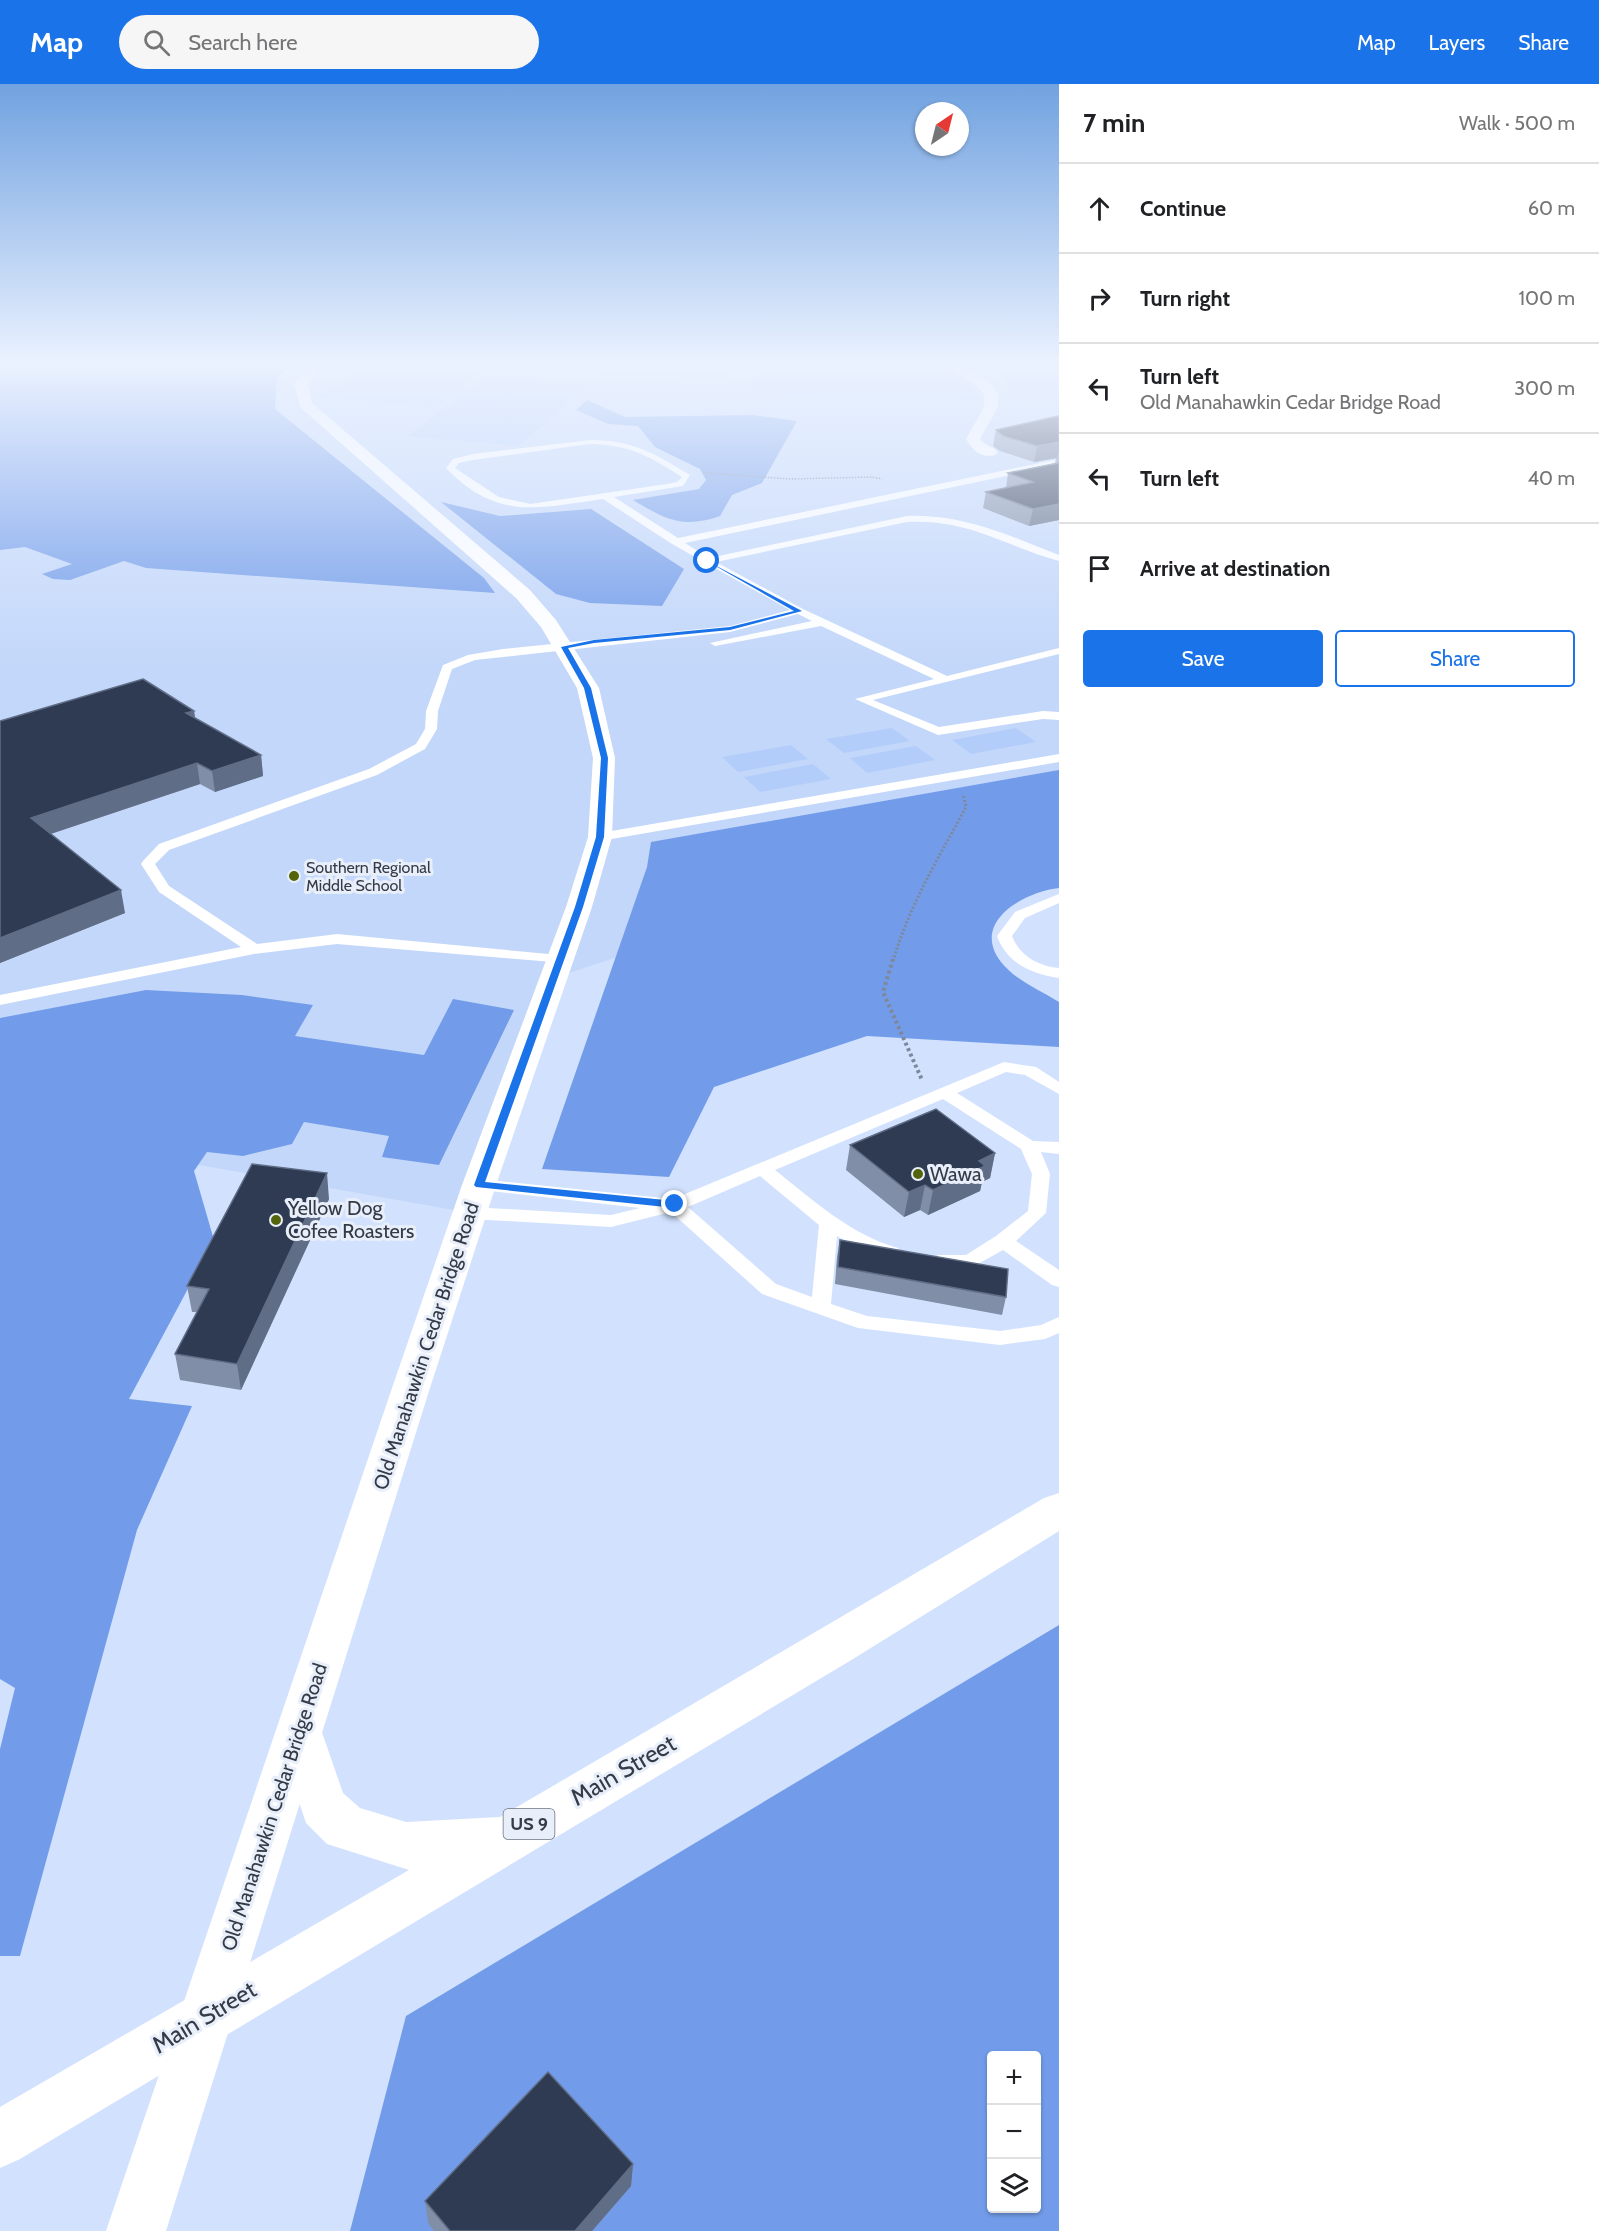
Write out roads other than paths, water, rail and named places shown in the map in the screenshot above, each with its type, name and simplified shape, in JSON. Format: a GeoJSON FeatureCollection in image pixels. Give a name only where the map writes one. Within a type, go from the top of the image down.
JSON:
{"type":"FeatureCollection","features":[{"type":"Feature","properties":{"kind":"main road","name":"Old Manahawkin Cedar Bridge Road"},"geometry":{"type":"LineString","coordinates":[[136,2231],[204,2016],[300,1733],[406,1402],[475,1199],[579,907],[600,837],[604,758],[588,688],[564,647],[549,624],[523,594],[436,516],[375,465]]}},
{"type":"Feature","properties":{"kind":"main road","name":"Main Street"},"geometry":{"type":"LineString","coordinates":[[0,2139],[204,2016],[837,1645],[1059,1510]]}},
{"type":"Feature","properties":{"kind":"main road"},"geometry":{"type":"LineString","coordinates":[[300,1733],[323,1807],[345,1827],[406,1846],[504,1839]]}},
{"type":"Feature","properties":{"kind":"lane"},"geometry":{"type":"LineString","coordinates":[[452,465],[450,468],[492,500],[510,506],[530,507],[680,484],[687,477],[669,465]]}},
{"type":"Feature","properties":{"kind":"lane"},"geometry":{"type":"LineString","coordinates":[[675,542],[1042,465]]}},
{"type":"Feature","properties":{"kind":"lane"},"geometry":{"type":"LineString","coordinates":[[888,486],[908,493]]}},
{"type":"Feature","properties":{"kind":"lane"},"geometry":{"type":"LineString","coordinates":[[605,496],[707,561],[799,611],[943,679]]}},
{"type":"Feature","properties":{"kind":"lane"},"geometry":{"type":"LineString","coordinates":[[707,561],[907,519],[932,516],[964,521],[1059,558]]}},
{"type":"Feature","properties":{"kind":"lane"},"geometry":{"type":"LineString","coordinates":[[254,949],[164,889],[148,864],[164,847],[373,772],[422,746],[431,729],[432,711],[447,667],[472,657],[503,652],[730,629],[799,611]]}},
{"type":"Feature","properties":{"kind":"lane"},"geometry":{"type":"LineString","coordinates":[[702,645],[823,622]]}},
{"type":"Feature","properties":{"kind":"lane"},"geometry":{"type":"LineString","coordinates":[[564,647],[599,652],[681,646]]}},
{"type":"Feature","properties":{"kind":"lane"},"geometry":{"type":"LineString","coordinates":[[1059,651],[986,671],[861,699],[938,731],[1043,715],[1059,716]]}},
{"type":"Feature","properties":{"kind":"lane"},"geometry":{"type":"LineString","coordinates":[[600,837],[1059,758]]}},
{"type":"Feature","properties":{"kind":"lane"},"geometry":{"type":"LineString","coordinates":[[1059,898],[1020,915],[1004,936],[1007,945],[1028,964],[1059,973]]}},
{"type":"Feature","properties":{"kind":"lane"},"geometry":{"type":"LineString","coordinates":[[0,1000],[254,949],[337,939],[559,960]]}},
{"type":"Feature","properties":{"kind":"lane"},"geometry":{"type":"LineString","coordinates":[[475,1199],[612,1221],[675,1204],[764,1169],[1004,1067],[1030,1071],[1059,1089]]}},
{"type":"Feature","properties":{"kind":"lane"},"geometry":{"type":"LineString","coordinates":[[944,1092],[1029,1146],[1059,1148]]}},
{"type":"Feature","properties":{"kind":"lane"},"geometry":{"type":"LineString","coordinates":[[927,1257],[969,1262],[1003,1241],[1037,1213],[1041,1174],[1029,1146]]}},
{"type":"Feature","properties":{"kind":"lane"},"geometry":{"type":"LineString","coordinates":[[764,1169],[829,1222],[884,1252],[905,1255]]}},
{"type":"Feature","properties":{"kind":"lane"},"geometry":{"type":"LineString","coordinates":[[475,1199],[675,1204],[769,1289],[865,1323],[1000,1338],[1045,1332],[1059,1324]]}},
{"type":"Feature","properties":{"kind":"lane"},"geometry":{"type":"LineString","coordinates":[[821,1308],[829,1222]]}},
{"type":"Feature","properties":{"kind":"lane"},"geometry":{"type":"LineString","coordinates":[[1003,1241],[1059,1280]]}},
{"type":"Feature","properties":{"kind":"place","name":"Southern Regional Middle School"},"geometry":{"type":"Point","coordinates":[294,876]}},
{"type":"Feature","properties":{"kind":"place","name":"Wawa"},"geometry":{"type":"Point","coordinates":[918,1174]}},
{"type":"Feature","properties":{"kind":"place","name":"Yellow Dog Cofee Roasters"},"geometry":{"type":"Point","coordinates":[276,1220]}}]}
